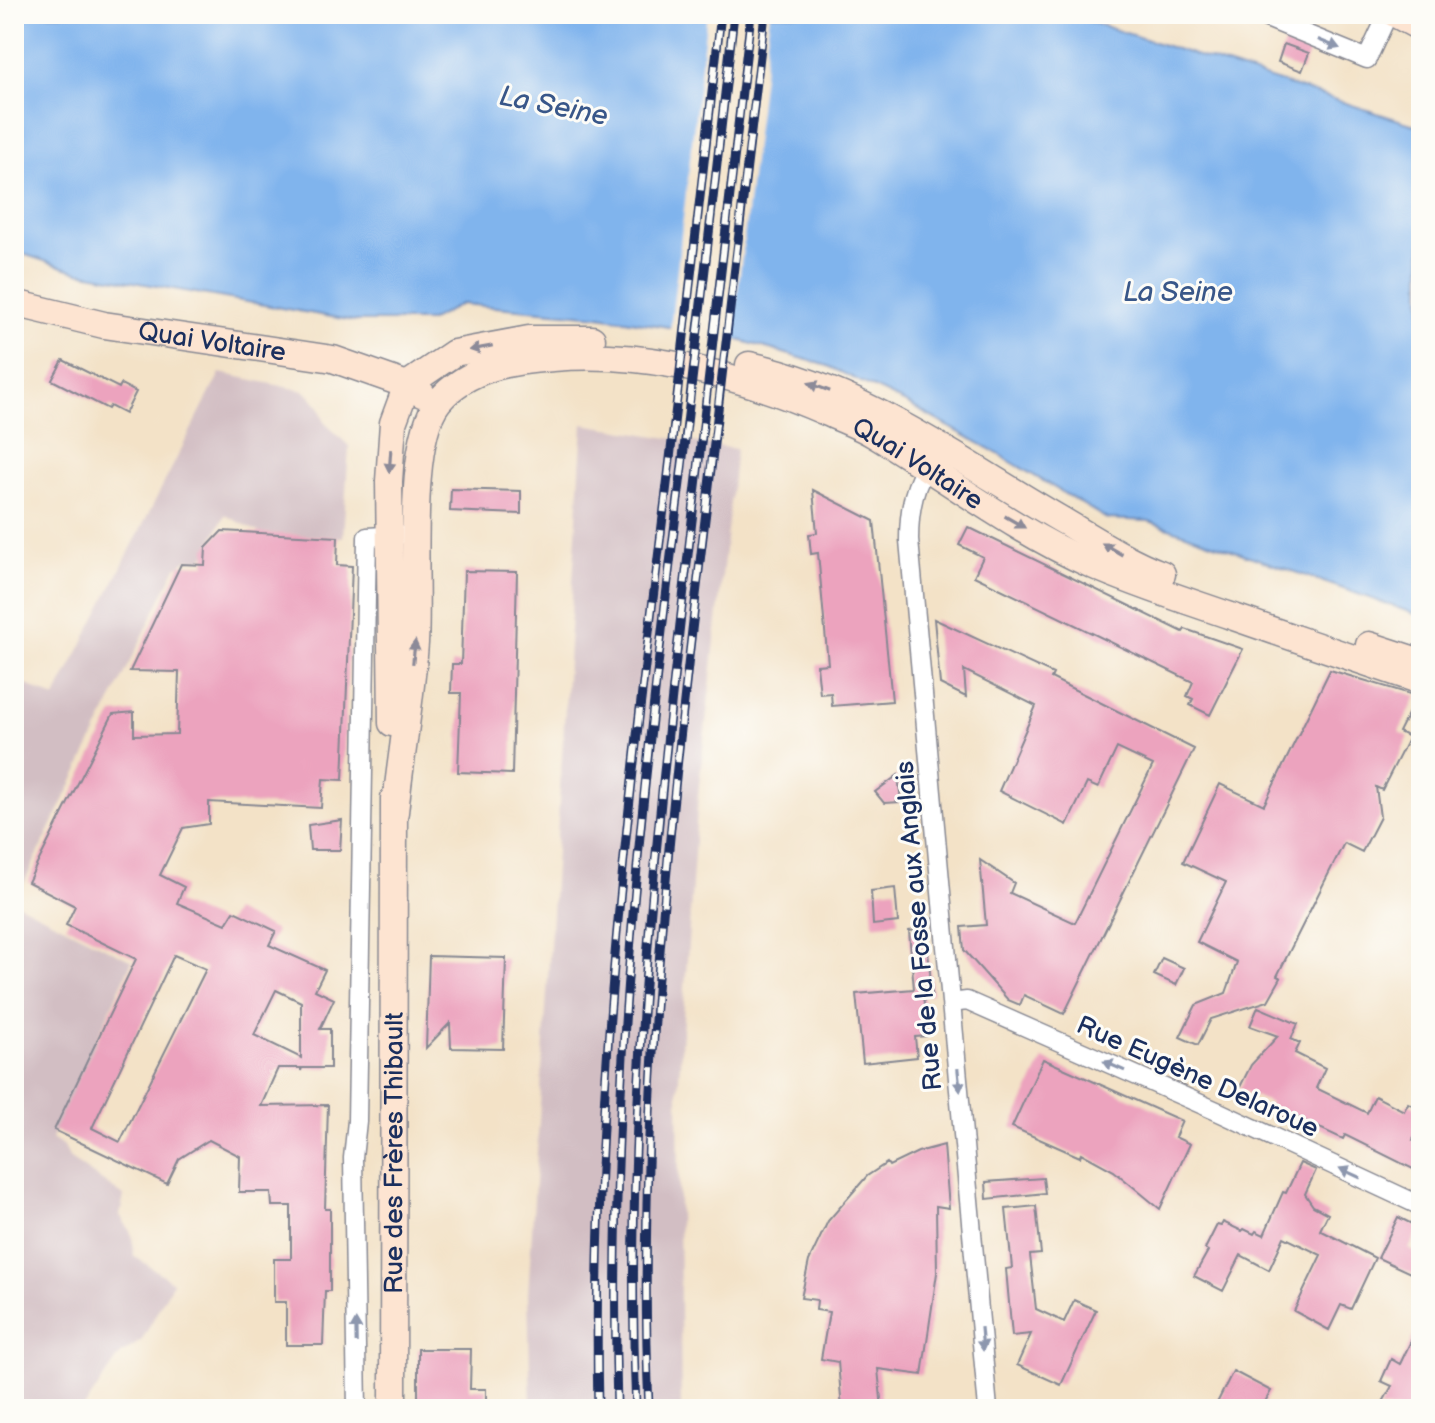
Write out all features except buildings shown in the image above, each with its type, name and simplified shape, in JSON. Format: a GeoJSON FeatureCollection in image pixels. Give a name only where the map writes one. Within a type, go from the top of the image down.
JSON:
{"type":"FeatureCollection","features":[{"type":"Feature","properties":{"kind":"street"},"geometry":{"type":"LineString","coordinates":[[1257,14],[1367,59],[1388,14]]}},
{"type":"Feature","properties":{"kind":"street"},"geometry":{"type":"LineString","coordinates":[[1395,14],[1421,28]]}},
{"type":"Feature","properties":{"kind":"street","name":"Quai Voltaire"},"geometry":{"type":"LineString","coordinates":[[14,303],[104,325],[333,359],[407,385],[438,403],[465,378],[510,361],[576,356],[666,364],[723,375],[771,389],[1000,485],[1141,565],[1257,610],[1421,662]]}},
{"type":"Feature","properties":{"kind":"street","name":"Quai Voltaire"},"geometry":{"type":"LineString","coordinates":[[407,385],[454,353],[529,339],[589,339],[664,347],[765,368],[852,400],[932,456],[998,512],[1090,564],[1187,601],[1421,681]]}},
{"type":"Feature","properties":{"kind":"street","name":"Rue des Frères Thibault"},"geometry":{"type":"LineString","coordinates":[[393,1409],[395,812],[389,481],[393,423],[407,385]]}},
{"type":"Feature","properties":{"kind":"street","name":"Rue des Frères Thibault"},"geometry":{"type":"LineString","coordinates":[[395,812],[415,643],[420,461],[425,429],[438,403]]}},
{"type":"Feature","properties":{"kind":"street","name":"Rue de la Fosse aux Anglais"},"geometry":{"type":"LineString","coordinates":[[932,456],[911,500],[909,540],[988,1409]]}},
{"type":"Feature","properties":{"kind":"street"},"geometry":{"type":"LineString","coordinates":[[389,535],[417,535]]}},
{"type":"Feature","properties":{"kind":"street","name":"Rue des Frères Thibault"},"geometry":{"type":"LineString","coordinates":[[357,1409],[353,1158],[362,897],[367,537],[389,535]]}},
{"type":"Feature","properties":{"kind":"street"},"geometry":{"type":"LineString","coordinates":[[362,897],[393,897]]}},
{"type":"Feature","properties":{"kind":"street","name":"Rue Eugène Delaroue"},"geometry":{"type":"LineString","coordinates":[[951,1003],[967,1001],[1219,1112],[1421,1206]]}},
{"type":"Feature","properties":{"kind":"shaded area"},"geometry":{"type":"Polygon","coordinates":[[[220,373],[305,391],[319,406],[325,423],[349,446],[343,537],[260,533],[225,515],[202,560],[189,559],[176,567],[15,902],[132,961],[52,1139],[64,1147],[70,1159],[124,1196],[120,1215],[132,1235],[134,1256],[173,1282],[142,1340],[120,1355],[83,1409],[14,1409],[14,679],[55,698],[220,373]]]}},
{"type":"Feature","properties":{"kind":"shaded area"},"geometry":{"type":"Polygon","coordinates":[[[583,424],[736,449],[698,795],[678,1093],[681,1409],[531,1409],[528,1294],[583,424]]]}},
{"type":"Feature","properties":{"kind":"water","name":"La Seine"},"geometry":{"type":"Polygon","coordinates":[[[14,14],[1066,14],[1421,127],[1421,616],[1149,521],[1107,519],[906,403],[828,366],[725,336],[599,316],[461,304],[430,321],[354,321],[78,272],[14,251],[14,14]]]}},
{"type":"Feature","properties":{"kind":"pier"},"geometry":{"type":"Polygon","coordinates":[[[707,14],[770,14],[732,342],[670,330],[707,14]]]}},
{"type":"Feature","properties":{"kind":"railway"},"geometry":{"type":"LineString","coordinates":[[598,1409],[597,1292],[601,1175],[616,941],[721,14]]}},
{"type":"Feature","properties":{"kind":"railway"},"geometry":{"type":"LineString","coordinates":[[617,1409],[618,1176],[630,945],[652,714],[734,14]]}},
{"type":"Feature","properties":{"kind":"railway"},"geometry":{"type":"LineString","coordinates":[[636,1409],[634,1210],[637,1110],[651,912],[681,615],[751,14]]}},
{"type":"Feature","properties":{"kind":"railway"},"geometry":{"type":"LineString","coordinates":[[649,1409],[647,1203],[656,998],[685,690],[765,14]]}}]}
